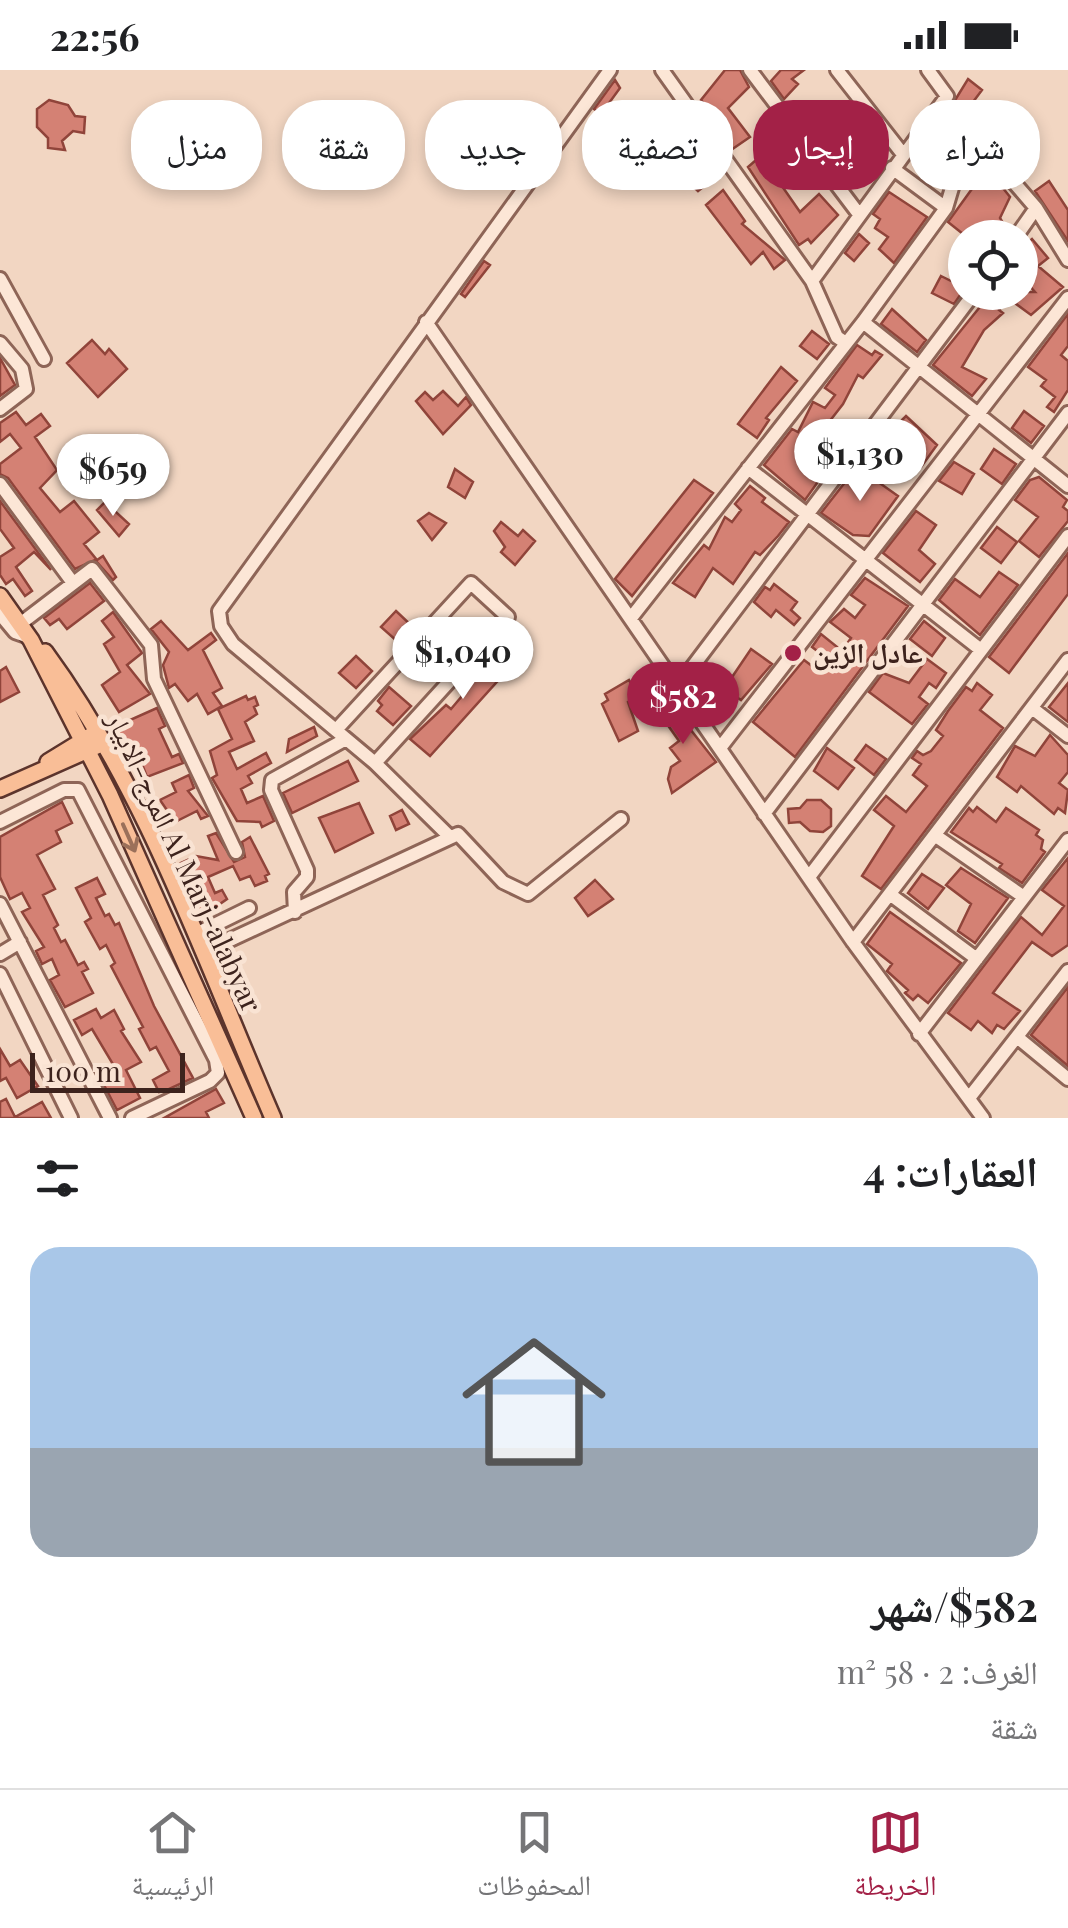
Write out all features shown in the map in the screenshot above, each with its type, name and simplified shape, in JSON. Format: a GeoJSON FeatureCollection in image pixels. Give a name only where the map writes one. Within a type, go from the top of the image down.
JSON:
{"type":"FeatureCollection","features":[{"type":"Feature","properties":{"kind":"main road","name":"المرج-الابيار Al Marj-alabyar"},"geometry":{"type":"LineString","coordinates":[[0,596],[57,668],[101,737],[196,934],[273,1118]]}},
{"type":"Feature","properties":{"kind":"main road","name":"المرج-الابيار Al Marj-alabyar"},"geometry":{"type":"LineString","coordinates":[[27,633],[99,772],[254,1118]]}},
{"type":"Feature","properties":{"kind":"main road"},"geometry":{"type":"LineString","coordinates":[[64,756],[72,718]]}},
{"type":"Feature","properties":{"kind":"main road"},"geometry":{"type":"LineString","coordinates":[[0,789],[101,737]]}},
{"type":"Feature","properties":{"kind":"main road"},"geometry":{"type":"LineString","coordinates":[[64,756],[99,772]]}},
{"type":"Feature","properties":{"kind":"street"},"geometry":{"type":"LineString","coordinates":[[450,837],[375,763],[233,644],[221,626],[218,611],[610,70]]}},
{"type":"Feature","properties":{"kind":"street"},"geometry":{"type":"LineString","coordinates":[[662,70],[812,281],[836,337],[846,343]]}},
{"type":"Feature","properties":{"kind":"street"},"geometry":{"type":"LineString","coordinates":[[750,70],[858,213]]}},
{"type":"Feature","properties":{"kind":"street"},"geometry":{"type":"LineString","coordinates":[[836,70],[902,154]]}},
{"type":"Feature","properties":{"kind":"street"},"geometry":{"type":"LineString","coordinates":[[928,70],[947,96],[944,100]]}},
{"type":"Feature","properties":{"kind":"street"},"geometry":{"type":"LineString","coordinates":[[812,281],[909,145]]}},
{"type":"Feature","properties":{"kind":"street"},"geometry":{"type":"LineString","coordinates":[[892,168],[946,208]]}},
{"type":"Feature","properties":{"kind":"street"},"geometry":{"type":"LineString","coordinates":[[631,618],[862,322],[946,208],[951,190]]}},
{"type":"Feature","properties":{"kind":"street"},"geometry":{"type":"LineString","coordinates":[[1021,190],[1068,260]]}},
{"type":"Feature","properties":{"kind":"street"},"geometry":{"type":"LineString","coordinates":[[1028,220],[1036,208]]}},
{"type":"Feature","properties":{"kind":"street"},"geometry":{"type":"LineString","coordinates":[[0,278],[44,359]]}},
{"type":"Feature","properties":{"kind":"street"},"geometry":{"type":"LineString","coordinates":[[720,748],[1068,298]]}},
{"type":"Feature","properties":{"kind":"street"},"geometry":{"type":"LineString","coordinates":[[678,686],[962,310]]}},
{"type":"Feature","properties":{"kind":"street"},"geometry":{"type":"LineString","coordinates":[[426,322],[808,878],[982,1118]]}},
{"type":"Feature","properties":{"kind":"street"},"geometry":{"type":"LineString","coordinates":[[862,322],[1068,486]]}},
{"type":"Feature","properties":{"kind":"street"},"geometry":{"type":"LineString","coordinates":[[0,343],[22,369],[26,384],[23,394],[0,409]]}},
{"type":"Feature","properties":{"kind":"street"},"geometry":{"type":"LineString","coordinates":[[764,814],[1068,412]]}},
{"type":"Feature","properties":{"kind":"street"},"geometry":{"type":"LineString","coordinates":[[748,468],[981,650]]}},
{"type":"Feature","properties":{"kind":"street"},"geometry":{"type":"LineString","coordinates":[[0,484],[74,583]]}},
{"type":"Feature","properties":{"kind":"street"},"geometry":{"type":"LineString","coordinates":[[808,878],[1068,536]]}},
{"type":"Feature","properties":{"kind":"street"},"geometry":{"type":"LineString","coordinates":[[0,614],[15,632],[27,633],[92,569],[151,645],[154,679],[236,852]]}},
{"type":"Feature","properties":{"kind":"street"},"geometry":{"type":"LineString","coordinates":[[295,912],[294,892],[307,877],[306,870],[271,790],[272,780],[341,735],[470,583],[508,617],[375,763]]}},
{"type":"Feature","properties":{"kind":"street"},"geometry":{"type":"LineString","coordinates":[[853,942],[1068,660]]}},
{"type":"Feature","properties":{"kind":"street"},"geometry":{"type":"LineString","coordinates":[[1032,708],[1068,736]]}},
{"type":"Feature","properties":{"kind":"street"},"geometry":{"type":"LineString","coordinates":[[0,822],[64,790],[78,790],[216,1060],[218,1073],[210,1081],[132,1118]]}},
{"type":"Feature","properties":{"kind":"street"},"geometry":{"type":"LineString","coordinates":[[204,952],[458,834],[504,882],[528,894],[621,819]]}},
{"type":"Feature","properties":{"kind":"street"},"geometry":{"type":"LineString","coordinates":[[425,848],[432,822]]}},
{"type":"Feature","properties":{"kind":"street"},"geometry":{"type":"LineString","coordinates":[[936,836],[1024,897]]}},
{"type":"Feature","properties":{"kind":"street"},"geometry":{"type":"LineString","coordinates":[[919,1034],[1068,840]]}},
{"type":"Feature","properties":{"kind":"street"},"geometry":{"type":"LineString","coordinates":[[891,895],[977,959]]}},
{"type":"Feature","properties":{"kind":"street"},"geometry":{"type":"LineString","coordinates":[[0,904],[110,1118]]}},
{"type":"Feature","properties":{"kind":"street"},"geometry":{"type":"LineString","coordinates":[[196,934],[249,908]]}},
{"type":"Feature","properties":{"kind":"street"},"geometry":{"type":"LineString","coordinates":[[0,954],[20,942]]}},
{"type":"Feature","properties":{"kind":"street"},"geometry":{"type":"LineString","coordinates":[[969,1098],[1068,971]]}},
{"type":"Feature","properties":{"kind":"street"},"geometry":{"type":"LineString","coordinates":[[0,974],[71,1118]]}},
{"type":"Feature","properties":{"kind":"street"},"geometry":{"type":"LineString","coordinates":[[1018,1038],[1068,1079]]}},
{"type":"Feature","properties":{"kind":"building"},"geometry":{"type":"Polygon","coordinates":[[[725,70],[740,70],[749,87],[733,103],[701,100],[725,70]]]}},
{"type":"Feature","properties":{"kind":"building"},"geometry":{"type":"Polygon","coordinates":[[[781,70],[804,70],[792,79],[798,84],[784,99],[771,81],[781,70]]]}},
{"type":"Feature","properties":{"kind":"building"},"geometry":{"type":"Polygon","coordinates":[[[968,79],[982,90],[974,100],[955,100],[968,79]]]}},
{"type":"Feature","properties":{"kind":"building"},"geometry":{"type":"Polygon","coordinates":[[[615,80],[620,88],[611,100],[601,100],[615,80]]]}},
{"type":"Feature","properties":{"kind":"building"},"geometry":{"type":"Polygon","coordinates":[[[49,100],[68,105],[75,116],[85,117],[84,133],[73,131],[62,141],[65,150],[48,148],[48,138],[37,127],[37,109],[49,100]]]}},
{"type":"Feature","properties":{"kind":"building"},"geometry":{"type":"Polygon","coordinates":[[[733,115],[750,137],[733,149],[733,115]]]}},
{"type":"Feature","properties":{"kind":"building"},"geometry":{"type":"Polygon","coordinates":[[[1049,181],[1068,210],[1068,241],[1035,191],[1049,181]]]}},
{"type":"Feature","properties":{"kind":"building"},"geometry":{"type":"Polygon","coordinates":[[[723,190],[745,221],[742,224],[785,260],[774,269],[763,252],[751,264],[706,205],[723,190]]]}},
{"type":"Feature","properties":{"kind":"building"},"geometry":{"type":"Polygon","coordinates":[[[763,190],[785,190],[800,212],[819,194],[838,215],[811,243],[808,239],[799,245],[763,190]]]}},
{"type":"Feature","properties":{"kind":"building"},"geometry":{"type":"Polygon","coordinates":[[[971,190],[1004,190],[1010,197],[1001,220],[949,220],[971,190]]]}},
{"type":"Feature","properties":{"kind":"building"},"geometry":{"type":"Polygon","coordinates":[[[889,192],[927,217],[894,263],[879,249],[888,237],[875,228],[880,219],[873,214],[889,192]]]}},
{"type":"Feature","properties":{"kind":"building"},"geometry":{"type":"Polygon","coordinates":[[[859,234],[869,243],[854,261],[845,253],[859,234]]]}},
{"type":"Feature","properties":{"kind":"building"},"geometry":{"type":"Polygon","coordinates":[[[1038,246],[1048,258],[1038,266],[1038,246]]]}},
{"type":"Feature","properties":{"kind":"building"},"geometry":{"type":"Polygon","coordinates":[[[484,261],[490,265],[465,297],[461,294],[484,261]]]}},
{"type":"Feature","properties":{"kind":"building"},"geometry":{"type":"Polygon","coordinates":[[[1038,266],[1063,287],[1038,309],[1038,266]]]}},
{"type":"Feature","properties":{"kind":"building"},"geometry":{"type":"Polygon","coordinates":[[[941,276],[948,280],[948,301],[932,293],[941,276]]]}},
{"type":"Feature","properties":{"kind":"building"},"geometry":{"type":"Polygon","coordinates":[[[892,309],[926,340],[917,352],[881,324],[892,309]]]}},
{"type":"Feature","properties":{"kind":"building"},"geometry":{"type":"Polygon","coordinates":[[[977,310],[1003,313],[984,330],[962,367],[986,379],[972,396],[933,365],[977,310]]]}},
{"type":"Feature","properties":{"kind":"building"},"geometry":{"type":"Polygon","coordinates":[[[1068,314],[1068,346],[1061,355],[1068,361],[1068,390],[1054,412],[1047,407],[1055,397],[1041,386],[1046,380],[1028,367],[1068,314]]]}},
{"type":"Feature","properties":{"kind":"building"},"geometry":{"type":"Polygon","coordinates":[[[812,331],[829,344],[817,359],[800,346],[812,331]]]}},
{"type":"Feature","properties":{"kind":"building"},"geometry":{"type":"Polygon","coordinates":[[[92,340],[105,354],[109,349],[127,369],[98,397],[67,363],[92,340]]]}},
{"type":"Feature","properties":{"kind":"building"},"geometry":{"type":"Polygon","coordinates":[[[857,345],[872,355],[875,351],[882,355],[863,378],[858,375],[843,404],[815,440],[837,455],[805,500],[764,465],[792,429],[798,432],[813,402],[825,408],[835,395],[825,388],[857,345]]]}},
{"type":"Feature","properties":{"kind":"building"},"geometry":{"type":"Polygon","coordinates":[[[0,358],[15,385],[0,396],[0,358]]]}},
{"type":"Feature","properties":{"kind":"building"},"geometry":{"type":"Polygon","coordinates":[[[781,367],[797,381],[766,418],[769,420],[757,438],[738,424],[781,367]]]}},
{"type":"Feature","properties":{"kind":"building"},"geometry":{"type":"Polygon","coordinates":[[[443,391],[458,406],[466,397],[471,405],[443,434],[416,401],[425,392],[433,400],[443,391]]]}},
{"type":"Feature","properties":{"kind":"building"},"geometry":{"type":"Polygon","coordinates":[[[1024,411],[1044,426],[1031,443],[1012,428],[1024,411]]]}},
{"type":"Feature","properties":{"kind":"building"},"geometry":{"type":"Polygon","coordinates":[[[16,412],[26,425],[41,414],[50,426],[35,437],[57,470],[40,488],[60,512],[74,501],[99,532],[84,544],[97,560],[103,556],[116,577],[113,580],[95,560],[75,569],[8,478],[0,474],[0,464],[21,448],[10,434],[0,442],[0,423],[16,412]]]}},
{"type":"Feature","properties":{"kind":"building"},"geometry":{"type":"Polygon","coordinates":[[[906,416],[937,445],[921,467],[915,467],[881,436],[892,423],[896,426],[906,416]]]}},
{"type":"Feature","properties":{"kind":"building"},"geometry":{"type":"Polygon","coordinates":[[[994,449],[1016,464],[1002,484],[981,469],[994,449]]]}},
{"type":"Feature","properties":{"kind":"building"},"geometry":{"type":"Polygon","coordinates":[[[76,450],[94,481],[84,487],[66,456],[76,450]]]}},
{"type":"Feature","properties":{"kind":"building"},"geometry":{"type":"Polygon","coordinates":[[[954,462],[974,474],[962,494],[939,481],[954,462]]]}},
{"type":"Feature","properties":{"kind":"building"},"geometry":{"type":"Polygon","coordinates":[[[857,467],[898,496],[869,536],[853,535],[821,513],[857,467]]]}},
{"type":"Feature","properties":{"kind":"building"},"geometry":{"type":"Polygon","coordinates":[[[455,469],[473,482],[465,498],[448,487],[455,469]]]}},
{"type":"Feature","properties":{"kind":"building"},"geometry":{"type":"Polygon","coordinates":[[[1039,477],[1067,500],[1063,507],[1068,511],[1068,521],[1039,557],[1019,541],[1038,517],[1015,500],[1030,480],[1039,477]]]}},
{"type":"Feature","properties":{"kind":"building"},"geometry":{"type":"Polygon","coordinates":[[[694,480],[713,493],[632,596],[615,579],[694,480]]]}},
{"type":"Feature","properties":{"kind":"building"},"geometry":{"type":"Polygon","coordinates":[[[750,486],[765,498],[762,502],[789,522],[760,555],[755,552],[733,584],[713,568],[695,597],[673,583],[704,545],[709,549],[725,517],[732,522],[741,510],[735,504],[750,486]]]}},
{"type":"Feature","properties":{"kind":"building"},"geometry":{"type":"Polygon","coordinates":[[[0,501],[51,570],[34,552],[16,567],[32,591],[25,596],[13,579],[6,584],[0,575],[0,557],[14,548],[0,529],[0,501]]]}},
{"type":"Feature","properties":{"kind":"building"},"geometry":{"type":"Polygon","coordinates":[[[105,502],[129,524],[119,536],[97,510],[105,502]]]}},
{"type":"Feature","properties":{"kind":"building"},"geometry":{"type":"Polygon","coordinates":[[[916,511],[936,525],[919,550],[935,564],[920,582],[883,553],[916,511]]]}},
{"type":"Feature","properties":{"kind":"building"},"geometry":{"type":"Polygon","coordinates":[[[429,513],[446,523],[432,540],[418,521],[429,513]]]}},
{"type":"Feature","properties":{"kind":"building"},"geometry":{"type":"Polygon","coordinates":[[[501,522],[518,536],[523,530],[535,541],[515,565],[501,552],[505,547],[494,531],[501,522]]]}},
{"type":"Feature","properties":{"kind":"building"},"geometry":{"type":"Polygon","coordinates":[[[997,527],[1017,542],[1001,563],[981,548],[997,527]]]}},
{"type":"Feature","properties":{"kind":"building"},"geometry":{"type":"Polygon","coordinates":[[[1068,553],[1068,594],[1009,673],[989,657],[1068,553]]]}},
{"type":"Feature","properties":{"kind":"building"},"geometry":{"type":"Polygon","coordinates":[[[999,572],[1018,585],[980,635],[939,600],[955,579],[980,597],[999,572]]]}},
{"type":"Feature","properties":{"kind":"building"},"geometry":{"type":"Polygon","coordinates":[[[865,578],[908,606],[795,757],[753,722],[804,660],[816,669],[825,657],[812,647],[821,634],[842,651],[851,638],[830,622],[844,609],[855,618],[865,605],[851,595],[865,578]]]}},
{"type":"Feature","properties":{"kind":"building"},"geometry":{"type":"Polygon","coordinates":[[[90,583],[104,601],[67,629],[59,619],[50,625],[44,618],[90,583]]]}},
{"type":"Feature","properties":{"kind":"building"},"geometry":{"type":"Polygon","coordinates":[[[774,584],[797,602],[791,610],[800,618],[794,625],[776,610],[771,617],[754,602],[765,587],[770,590],[774,584]]]}},
{"type":"Feature","properties":{"kind":"building"},"geometry":{"type":"Polygon","coordinates":[[[396,611],[412,626],[398,642],[381,627],[396,611]]]}},
{"type":"Feature","properties":{"kind":"building"},"geometry":{"type":"Polygon","coordinates":[[[113,612],[142,653],[127,665],[150,694],[119,712],[102,685],[120,672],[104,644],[114,637],[102,621],[113,612]]]}},
{"type":"Feature","properties":{"kind":"building"},"geometry":{"type":"Polygon","coordinates":[[[161,621],[188,650],[211,633],[216,640],[203,650],[222,688],[213,693],[222,706],[208,714],[197,694],[188,701],[175,684],[169,688],[163,665],[169,652],[151,629],[161,621]]]}},
{"type":"Feature","properties":{"kind":"building"},"geometry":{"type":"Polygon","coordinates":[[[924,621],[945,638],[932,656],[910,639],[924,621]]]}},
{"type":"Feature","properties":{"kind":"building"},"geometry":{"type":"Polygon","coordinates":[[[493,649],[514,663],[430,756],[410,739],[446,705],[451,709],[462,696],[459,686],[472,671],[483,676],[479,663],[493,649]]]}},
{"type":"Feature","properties":{"kind":"building"},"geometry":{"type":"Polygon","coordinates":[[[751,649],[772,664],[741,700],[724,689],[751,649]]]}},
{"type":"Feature","properties":{"kind":"building"},"geometry":{"type":"Polygon","coordinates":[[[356,656],[372,671],[356,688],[339,673],[356,656]]]}},
{"type":"Feature","properties":{"kind":"building"},"geometry":{"type":"Polygon","coordinates":[[[927,659],[946,673],[936,688],[929,683],[919,697],[928,704],[912,724],[869,692],[883,673],[909,683],[927,659]]]}},
{"type":"Feature","properties":{"kind":"building"},"geometry":{"type":"Polygon","coordinates":[[[6,667],[19,692],[0,702],[0,671],[6,667]]]}},
{"type":"Feature","properties":{"kind":"building"},"geometry":{"type":"Polygon","coordinates":[[[629,680],[638,696],[628,702],[638,731],[619,741],[602,704],[608,700],[605,694],[629,680]]]}},
{"type":"Feature","properties":{"kind":"building"},"geometry":{"type":"Polygon","coordinates":[[[977,683],[992,695],[980,710],[1003,728],[881,889],[862,876],[894,826],[874,810],[886,796],[906,812],[927,786],[913,775],[921,764],[912,758],[917,751],[923,755],[931,751],[943,736],[936,730],[948,711],[966,687],[972,691],[977,683]]]}},
{"type":"Feature","properties":{"kind":"building"},"geometry":{"type":"Polygon","coordinates":[[[1068,683],[1068,722],[1049,707],[1068,683]]]}},
{"type":"Feature","properties":{"kind":"building"},"geometry":{"type":"Polygon","coordinates":[[[389,687],[411,706],[393,725],[377,711],[382,705],[378,701],[389,687]]]}},
{"type":"Feature","properties":{"kind":"building"},"geometry":{"type":"Polygon","coordinates":[[[661,692],[716,762],[672,793],[668,779],[671,767],[680,761],[670,748],[679,741],[650,700],[661,692]]]}},
{"type":"Feature","properties":{"kind":"building"},"geometry":{"type":"Polygon","coordinates":[[[246,696],[248,700],[255,697],[258,705],[254,707],[257,714],[245,722],[254,741],[229,752],[237,769],[266,753],[271,763],[248,776],[252,783],[241,789],[247,803],[263,796],[274,821],[262,827],[260,822],[237,821],[212,778],[217,775],[210,751],[232,739],[218,709],[246,696]]]}},
{"type":"Feature","properties":{"kind":"building"},"geometry":{"type":"Polygon","coordinates":[[[157,708],[165,726],[159,729],[172,757],[179,754],[183,763],[147,777],[140,759],[136,761],[129,745],[124,748],[112,728],[157,708]]]}},
{"type":"Feature","properties":{"kind":"building"},"geometry":{"type":"Polygon","coordinates":[[[314,727],[317,736],[287,752],[289,739],[314,727]]]}},
{"type":"Feature","properties":{"kind":"building"},"geometry":{"type":"Polygon","coordinates":[[[1050,735],[1068,755],[1068,772],[1059,783],[1068,790],[1065,813],[1058,808],[1054,814],[1021,786],[1017,792],[997,777],[1015,746],[1035,756],[1050,735]]]}},
{"type":"Feature","properties":{"kind":"building"},"geometry":{"type":"Polygon","coordinates":[[[866,745],[886,759],[874,775],[855,760],[866,745]]]}},
{"type":"Feature","properties":{"kind":"building"},"geometry":{"type":"Polygon","coordinates":[[[827,748],[854,768],[838,789],[814,771],[827,748]]]}},
{"type":"Feature","properties":{"kind":"building"},"geometry":{"type":"Polygon","coordinates":[[[348,761],[358,781],[292,813],[283,793],[348,761]]]}},
{"type":"Feature","properties":{"kind":"building"},"geometry":{"type":"Polygon","coordinates":[[[189,775],[194,788],[188,791],[208,816],[201,819],[197,811],[175,822],[160,800],[176,792],[172,783],[189,775]]]}},
{"type":"Feature","properties":{"kind":"building"},"geometry":{"type":"Polygon","coordinates":[[[807,800],[821,800],[831,809],[831,826],[823,832],[810,831],[800,822],[789,823],[788,809],[800,808],[807,800]]]}},
{"type":"Feature","properties":{"kind":"building"},"geometry":{"type":"Polygon","coordinates":[[[62,802],[72,823],[56,831],[61,842],[37,855],[55,889],[43,895],[58,925],[54,928],[61,942],[65,940],[78,965],[84,962],[88,969],[82,972],[93,993],[65,1007],[50,980],[59,975],[52,959],[42,964],[36,951],[44,947],[22,912],[30,908],[22,893],[10,899],[0,877],[0,837],[62,802]]]}},
{"type":"Feature","properties":{"kind":"building"},"geometry":{"type":"Polygon","coordinates":[[[359,803],[373,833],[335,852],[319,818],[359,803]]]}},
{"type":"Feature","properties":{"kind":"building"},"geometry":{"type":"Polygon","coordinates":[[[977,807],[996,822],[1006,808],[1039,830],[1036,835],[1043,840],[1041,849],[1045,852],[1022,883],[999,868],[1002,864],[951,832],[969,808],[973,812],[977,807]]]}},
{"type":"Feature","properties":{"kind":"building"},"geometry":{"type":"Polygon","coordinates":[[[402,810],[409,824],[396,830],[390,816],[402,810]]]}},
{"type":"Feature","properties":{"kind":"building"},"geometry":{"type":"Polygon","coordinates":[[[216,833],[234,862],[245,857],[242,842],[250,837],[269,874],[265,876],[267,881],[255,886],[250,876],[240,880],[233,866],[208,877],[215,893],[222,890],[227,899],[201,917],[181,863],[196,856],[218,860],[208,836],[216,833]]]}},
{"type":"Feature","properties":{"kind":"building"},"geometry":{"type":"Polygon","coordinates":[[[1068,858],[1068,945],[1052,956],[1032,942],[993,993],[1020,1011],[1004,1029],[997,1025],[992,1033],[978,1021],[971,1030],[948,1013],[1021,917],[1042,935],[1064,906],[1042,890],[1068,858]]]}},
{"type":"Feature","properties":{"kind":"building"},"geometry":{"type":"Polygon","coordinates":[[[961,868],[1008,898],[975,943],[958,931],[971,904],[946,885],[961,868]]]}},
{"type":"Feature","properties":{"kind":"building"},"geometry":{"type":"Polygon","coordinates":[[[922,874],[944,888],[928,909],[908,893],[922,874]]]}},
{"type":"Feature","properties":{"kind":"building"},"geometry":{"type":"Polygon","coordinates":[[[97,878],[105,894],[96,898],[105,916],[109,914],[115,925],[119,923],[154,1006],[193,1078],[167,1090],[159,1092],[153,1080],[169,1071],[156,1047],[150,1050],[139,1029],[143,1027],[111,966],[115,963],[106,945],[100,949],[85,922],[91,918],[76,888],[97,878]]]}},
{"type":"Feature","properties":{"kind":"building"},"geometry":{"type":"Polygon","coordinates":[[[595,880],[613,899],[588,916],[575,898],[595,880]]]}},
{"type":"Feature","properties":{"kind":"building"},"geometry":{"type":"Polygon","coordinates":[[[890,912],[961,963],[928,1003],[918,995],[913,1000],[905,993],[908,990],[887,971],[892,964],[867,944],[890,912]]]}},
{"type":"Feature","properties":{"kind":"building"},"geometry":{"type":"Polygon","coordinates":[[[1068,987],[1068,1066],[1031,1035],[1068,987]]]}},
{"type":"Feature","properties":{"kind":"building"},"geometry":{"type":"Polygon","coordinates":[[[96,1009],[101,1018],[114,1010],[124,1029],[121,1031],[141,1062],[126,1070],[140,1098],[117,1110],[104,1085],[120,1076],[92,1029],[82,1035],[74,1020],[96,1009]]]}},
{"type":"Feature","properties":{"kind":"building"},"geometry":{"type":"Polygon","coordinates":[[[0,1049],[10,1066],[20,1060],[38,1086],[17,1098],[6,1078],[0,1081],[0,1049]]]}},
{"type":"Feature","properties":{"kind":"building"},"geometry":{"type":"Polygon","coordinates":[[[216,1089],[224,1103],[206,1112],[209,1118],[164,1118],[216,1089]]]}},
{"type":"Feature","properties":{"kind":"building"},"geometry":{"type":"Polygon","coordinates":[[[6,1099],[15,1117],[42,1102],[51,1118],[0,1118],[0,1102],[6,1099]]]}},
{"type":"Feature","properties":{"kind":"place","name":"عادل الزين"},"geometry":{"type":"Point","coordinates":[793,653]}}]}
